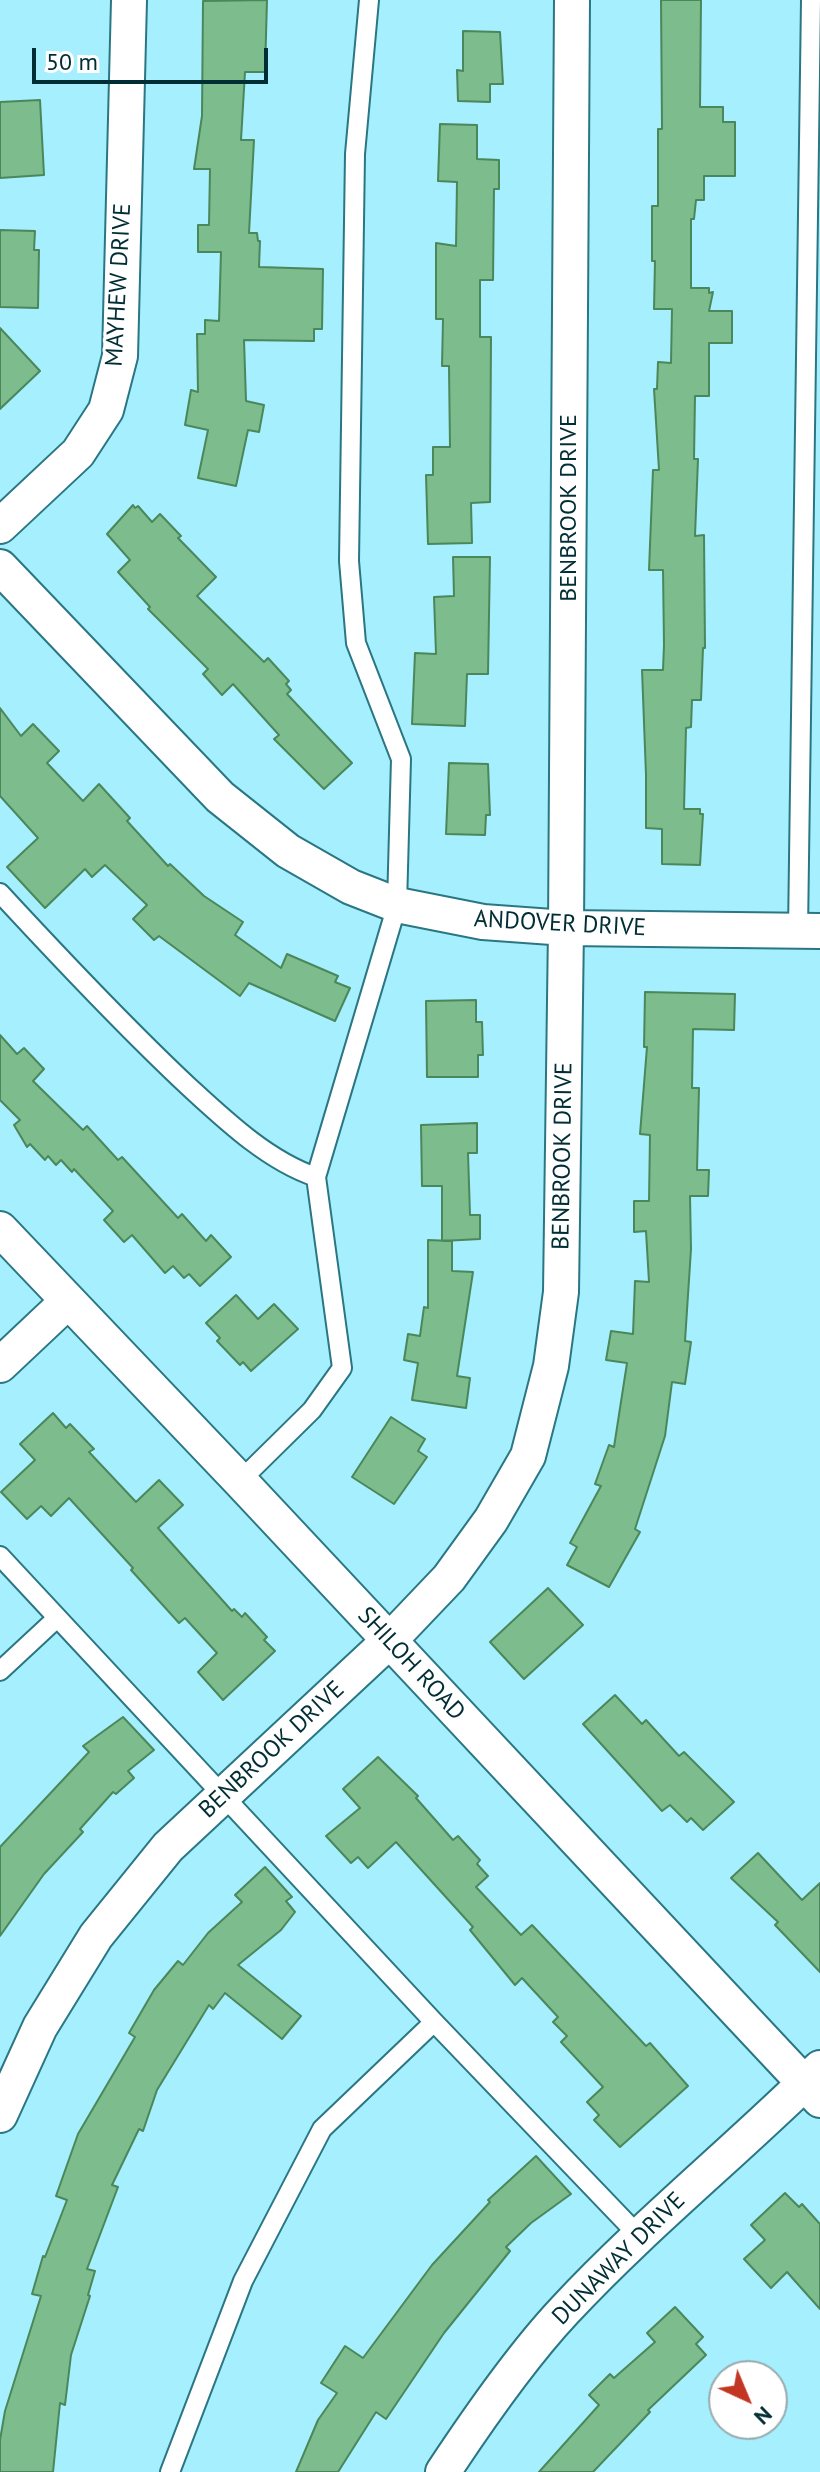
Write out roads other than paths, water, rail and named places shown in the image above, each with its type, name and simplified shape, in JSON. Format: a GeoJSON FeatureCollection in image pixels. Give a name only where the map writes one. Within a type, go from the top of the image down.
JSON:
{"type":"FeatureCollection","features":[{"type":"Feature","properties":{"kind":"street","name":"MAYHEW DRIVE"},"geometry":{"type":"LineString","coordinates":[[0,526],[78,453],[106,410],[120,356],[129,0]]}},
{"type":"Feature","properties":{"kind":"street","name":"BENBROOK DRIVE"},"geometry":{"type":"LineString","coordinates":[[0,2115],[40,2027],[96,1936],[168,1847],[389,1641],[449,1578],[491,1520],[528,1456],[551,1366],[561,1292],[572,0]]}},
{"type":"Feature","properties":{"kind":"street","name":"ANDOVER DRIVE"},"geometry":{"type":"LineString","coordinates":[[0,567],[220,797],[288,851],[351,887],[397,905],[483,922],[566,928],[809,931]]}},
{"type":"Feature","properties":{"kind":"street","name":"SHILOH ROAD"},"geometry":{"type":"LineString","coordinates":[[0,1229],[389,1641],[815,2084]]}},
{"type":"Feature","properties":{"kind":"street"},"geometry":{"type":"LineString","coordinates":[[0,1365],[68,1301]]}},
{"type":"Feature","properties":{"kind":"street","name":"DUNAWAY DRIVE"},"geometry":{"type":"LineString","coordinates":[[443,2472],[479,2418],[561,2313],[639,2236],[815,2084]]}},
{"type":"Feature","properties":{"kind":"lane"},"geometry":{"type":"LineString","coordinates":[[240,1481],[312,1410],[342,1368],[316,1177],[397,905],[401,759],[356,643],[349,561],[355,154],[369,0]]}},
{"type":"Feature","properties":{"kind":"lane"},"geometry":{"type":"LineString","coordinates":[[809,931],[811,0]]}},
{"type":"Feature","properties":{"kind":"lane"},"geometry":{"type":"LineString","coordinates":[[0,893],[122,1024],[217,1112],[291,1169],[316,1177]]}},
{"type":"Feature","properties":{"kind":"lane"},"geometry":{"type":"LineString","coordinates":[[0,1556],[434,2022],[639,2236]]}},
{"type":"Feature","properties":{"kind":"lane"},"geometry":{"type":"LineString","coordinates":[[0,1671],[57,1618]]}},
{"type":"Feature","properties":{"kind":"lane"},"geometry":{"type":"LineString","coordinates":[[170,2472],[243,2281],[322,2129],[434,2022]]}}]}
